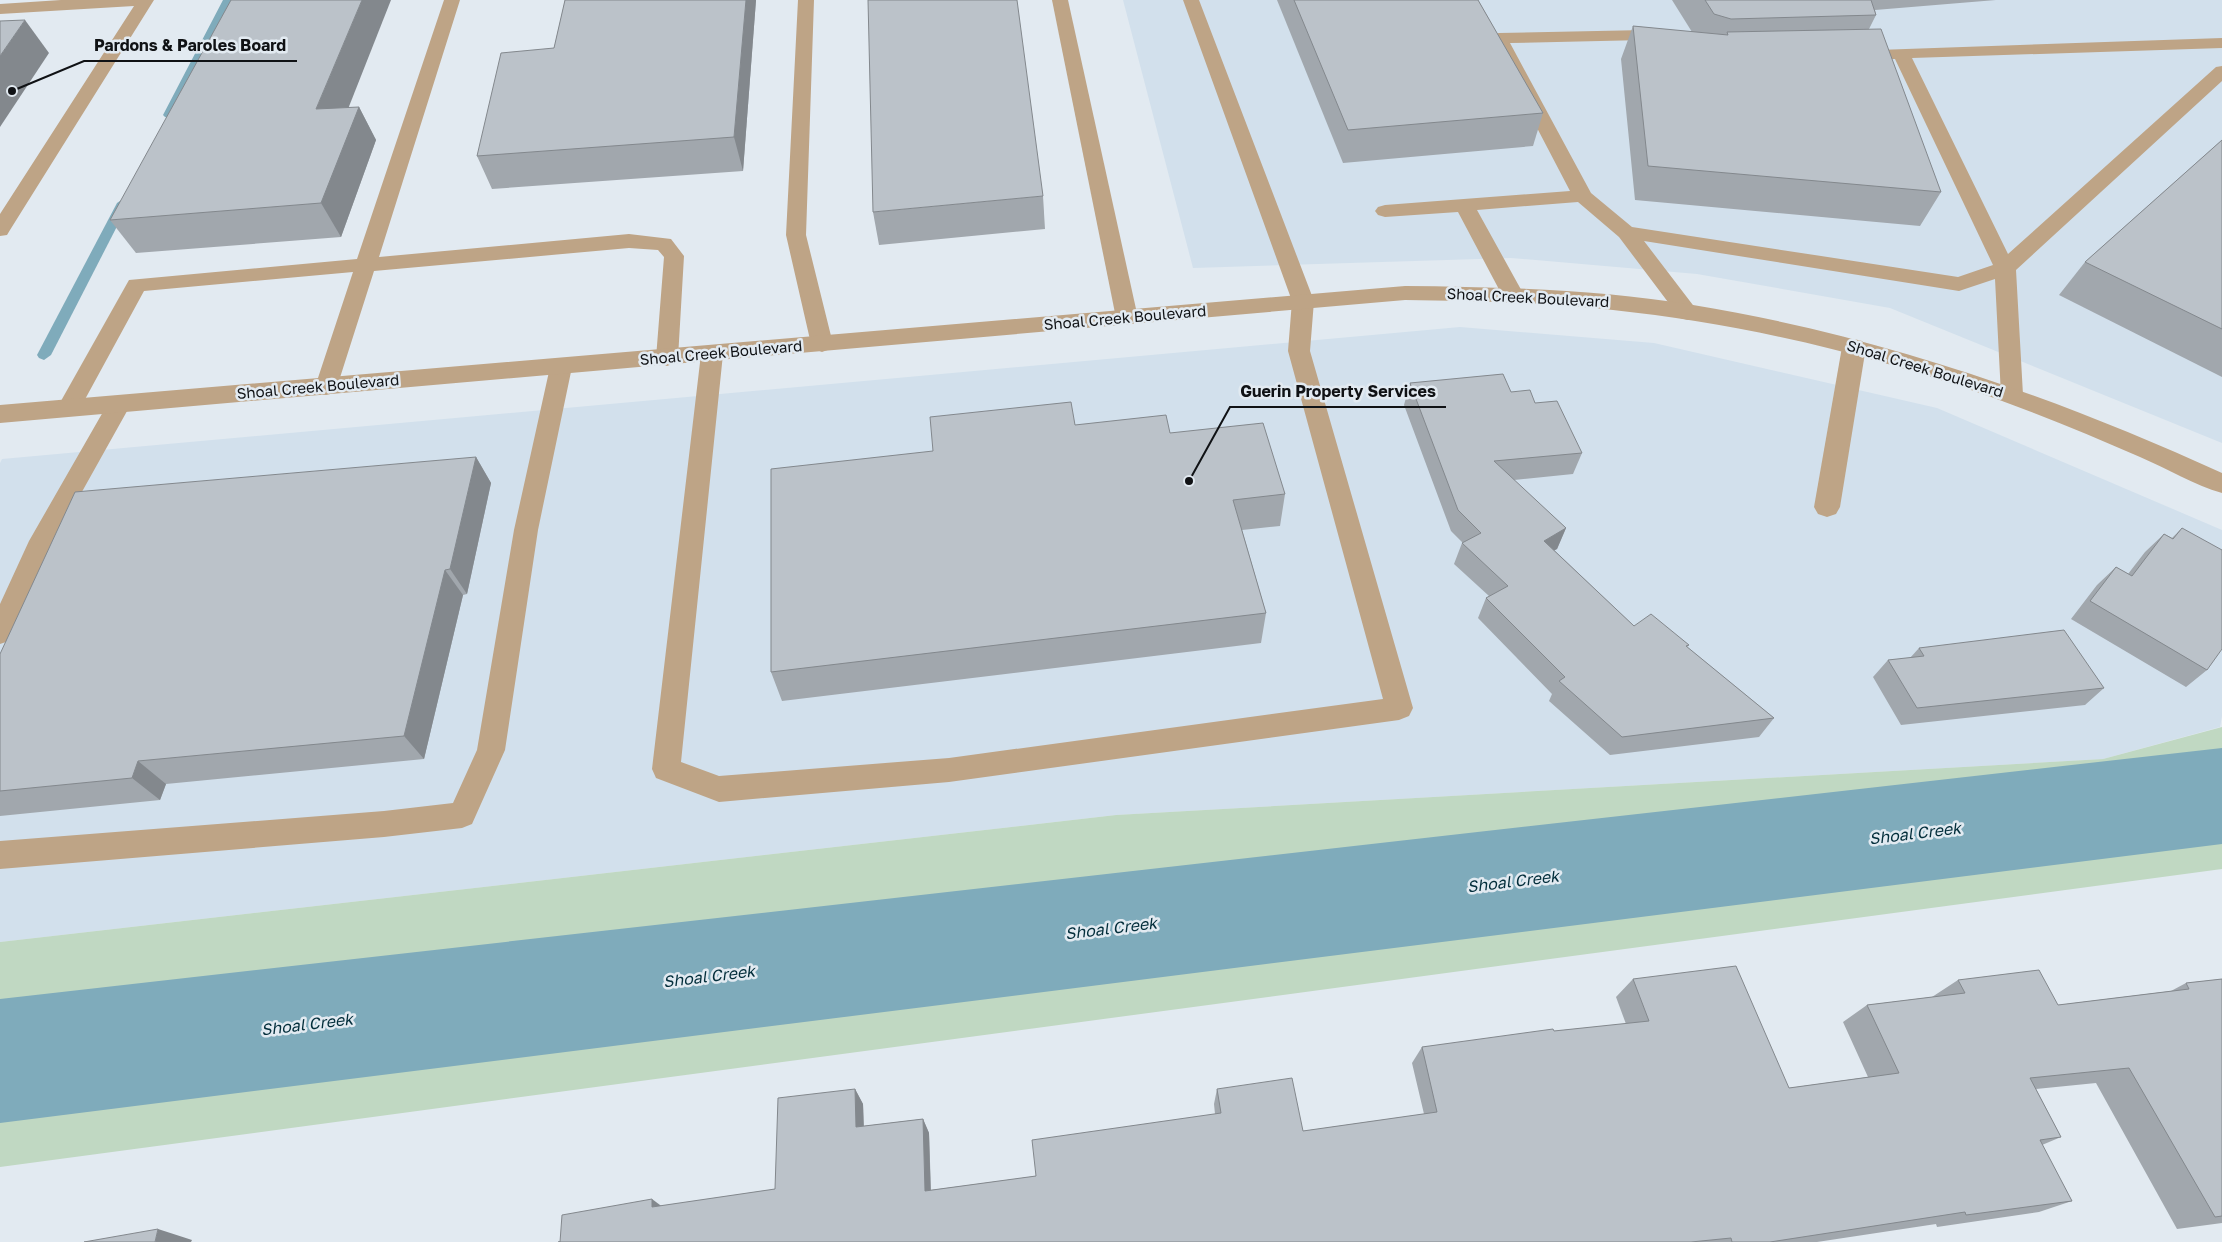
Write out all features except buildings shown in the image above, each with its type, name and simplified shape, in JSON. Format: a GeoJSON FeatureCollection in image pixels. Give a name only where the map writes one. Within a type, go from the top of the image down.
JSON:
{"type":"FeatureCollection","features":[{"type":"Feature","properties":{"kind":"street","name":"Shoal Creek Boulevard"},"geometry":{"type":"LineString","coordinates":[[0,414],[666,358],[1303,301],[1405,293],[1513,295],[1614,302],[1688,313],[1801,333],[1854,347],[2012,395],[2150,450],[2222,484]]}},
{"type":"Feature","properties":{"kind":"street"},"geometry":{"type":"LineString","coordinates":[[1827,508],[1854,347]]}},
{"type":"Feature","properties":{"kind":"lane"},"geometry":{"type":"LineString","coordinates":[[0,8],[142,0]]}},
{"type":"Feature","properties":{"kind":"lane"},"geometry":{"type":"LineString","coordinates":[[0,230],[146,0]]}},
{"type":"Feature","properties":{"kind":"lane"},"geometry":{"type":"LineString","coordinates":[[326,386],[452,0]]}},
{"type":"Feature","properties":{"kind":"lane"},"geometry":{"type":"LineString","coordinates":[[806,0],[796,235],[822,344]]}},
{"type":"Feature","properties":{"kind":"lane"},"geometry":{"type":"LineString","coordinates":[[1060,0],[1127,318]]}},
{"type":"Feature","properties":{"kind":"lane"},"geometry":{"type":"LineString","coordinates":[[712,354],[666,769],[719,789],[949,770],[1399,708],[1299,351],[1303,301],[1191,0]]}},
{"type":"Feature","properties":{"kind":"lane"},"geometry":{"type":"LineString","coordinates":[[1680,47],[1646,35],[1499,38],[1583,196],[1626,232],[1688,313]]}},
{"type":"Feature","properties":{"kind":"lane"},"geometry":{"type":"LineString","coordinates":[[1842,56],[2222,43]]}},
{"type":"Feature","properties":{"kind":"lane"},"geometry":{"type":"LineString","coordinates":[[1901,54],[2005,268],[2012,395]]}},
{"type":"Feature","properties":{"kind":"lane"},"geometry":{"type":"LineString","coordinates":[[1626,232],[1959,284],[2005,268],[2222,71]]}},
{"type":"Feature","properties":{"kind":"lane"},"geometry":{"type":"LineString","coordinates":[[1385,211],[1583,196]]}},
{"type":"Feature","properties":{"kind":"lane"},"geometry":{"type":"LineString","coordinates":[[1464,205],[1513,295]]}},
{"type":"Feature","properties":{"kind":"lane"},"geometry":{"type":"LineString","coordinates":[[69,408],[137,285],[629,241],[664,244],[674,256],[666,358]]}},
{"type":"Feature","properties":{"kind":"lane"},"geometry":{"type":"LineString","coordinates":[[0,855],[384,824],[462,815],[491,750],[526,530],[560,367]]}},
{"type":"Feature","properties":{"kind":"lane"},"geometry":{"type":"LineString","coordinates":[[0,633],[38,548],[119,404]]}},
{"type":"Feature","properties":{"kind":"shaded area"},"geometry":{"type":"Polygon","coordinates":[[[1123,0],[2222,0],[2222,443],[1890,308],[1697,274],[1511,258],[1193,268],[1123,0]]]}},
{"type":"Feature","properties":{"kind":"shaded area"},"geometry":{"type":"Polygon","coordinates":[[[1460,327],[1654,343],[1937,408],[2222,530],[2222,716],[2220,727],[2103,759],[1116,815],[0,942],[0,463],[2,459],[1460,327]]]}},
{"type":"Feature","properties":{"kind":"green space"},"geometry":{"type":"Polygon","coordinates":[[[2222,727],[2222,869],[0,1167],[0,942],[1116,815],[2103,759],[2222,727]]]}},
{"type":"Feature","properties":{"kind":"waterway"},"geometry":{"type":"LineString","coordinates":[[169,115],[227,2],[232,0]]}},
{"type":"Feature","properties":{"kind":"waterway"},"geometry":{"type":"LineString","coordinates":[[44,355],[123,203]]}},
{"type":"Feature","properties":{"kind":"waterway","name":"Shoal Creek"},"geometry":{"type":"LineString","coordinates":[[0,1061],[2222,796]]}},
{"type":"Feature","properties":{"kind":"place","name":"Pardons & Paroles Board"},"geometry":{"type":"Point","coordinates":[12,91]}},
{"type":"Feature","properties":{"kind":"place","name":"Guerin Property Services"},"geometry":{"type":"Point","coordinates":[1189,481]}}]}
